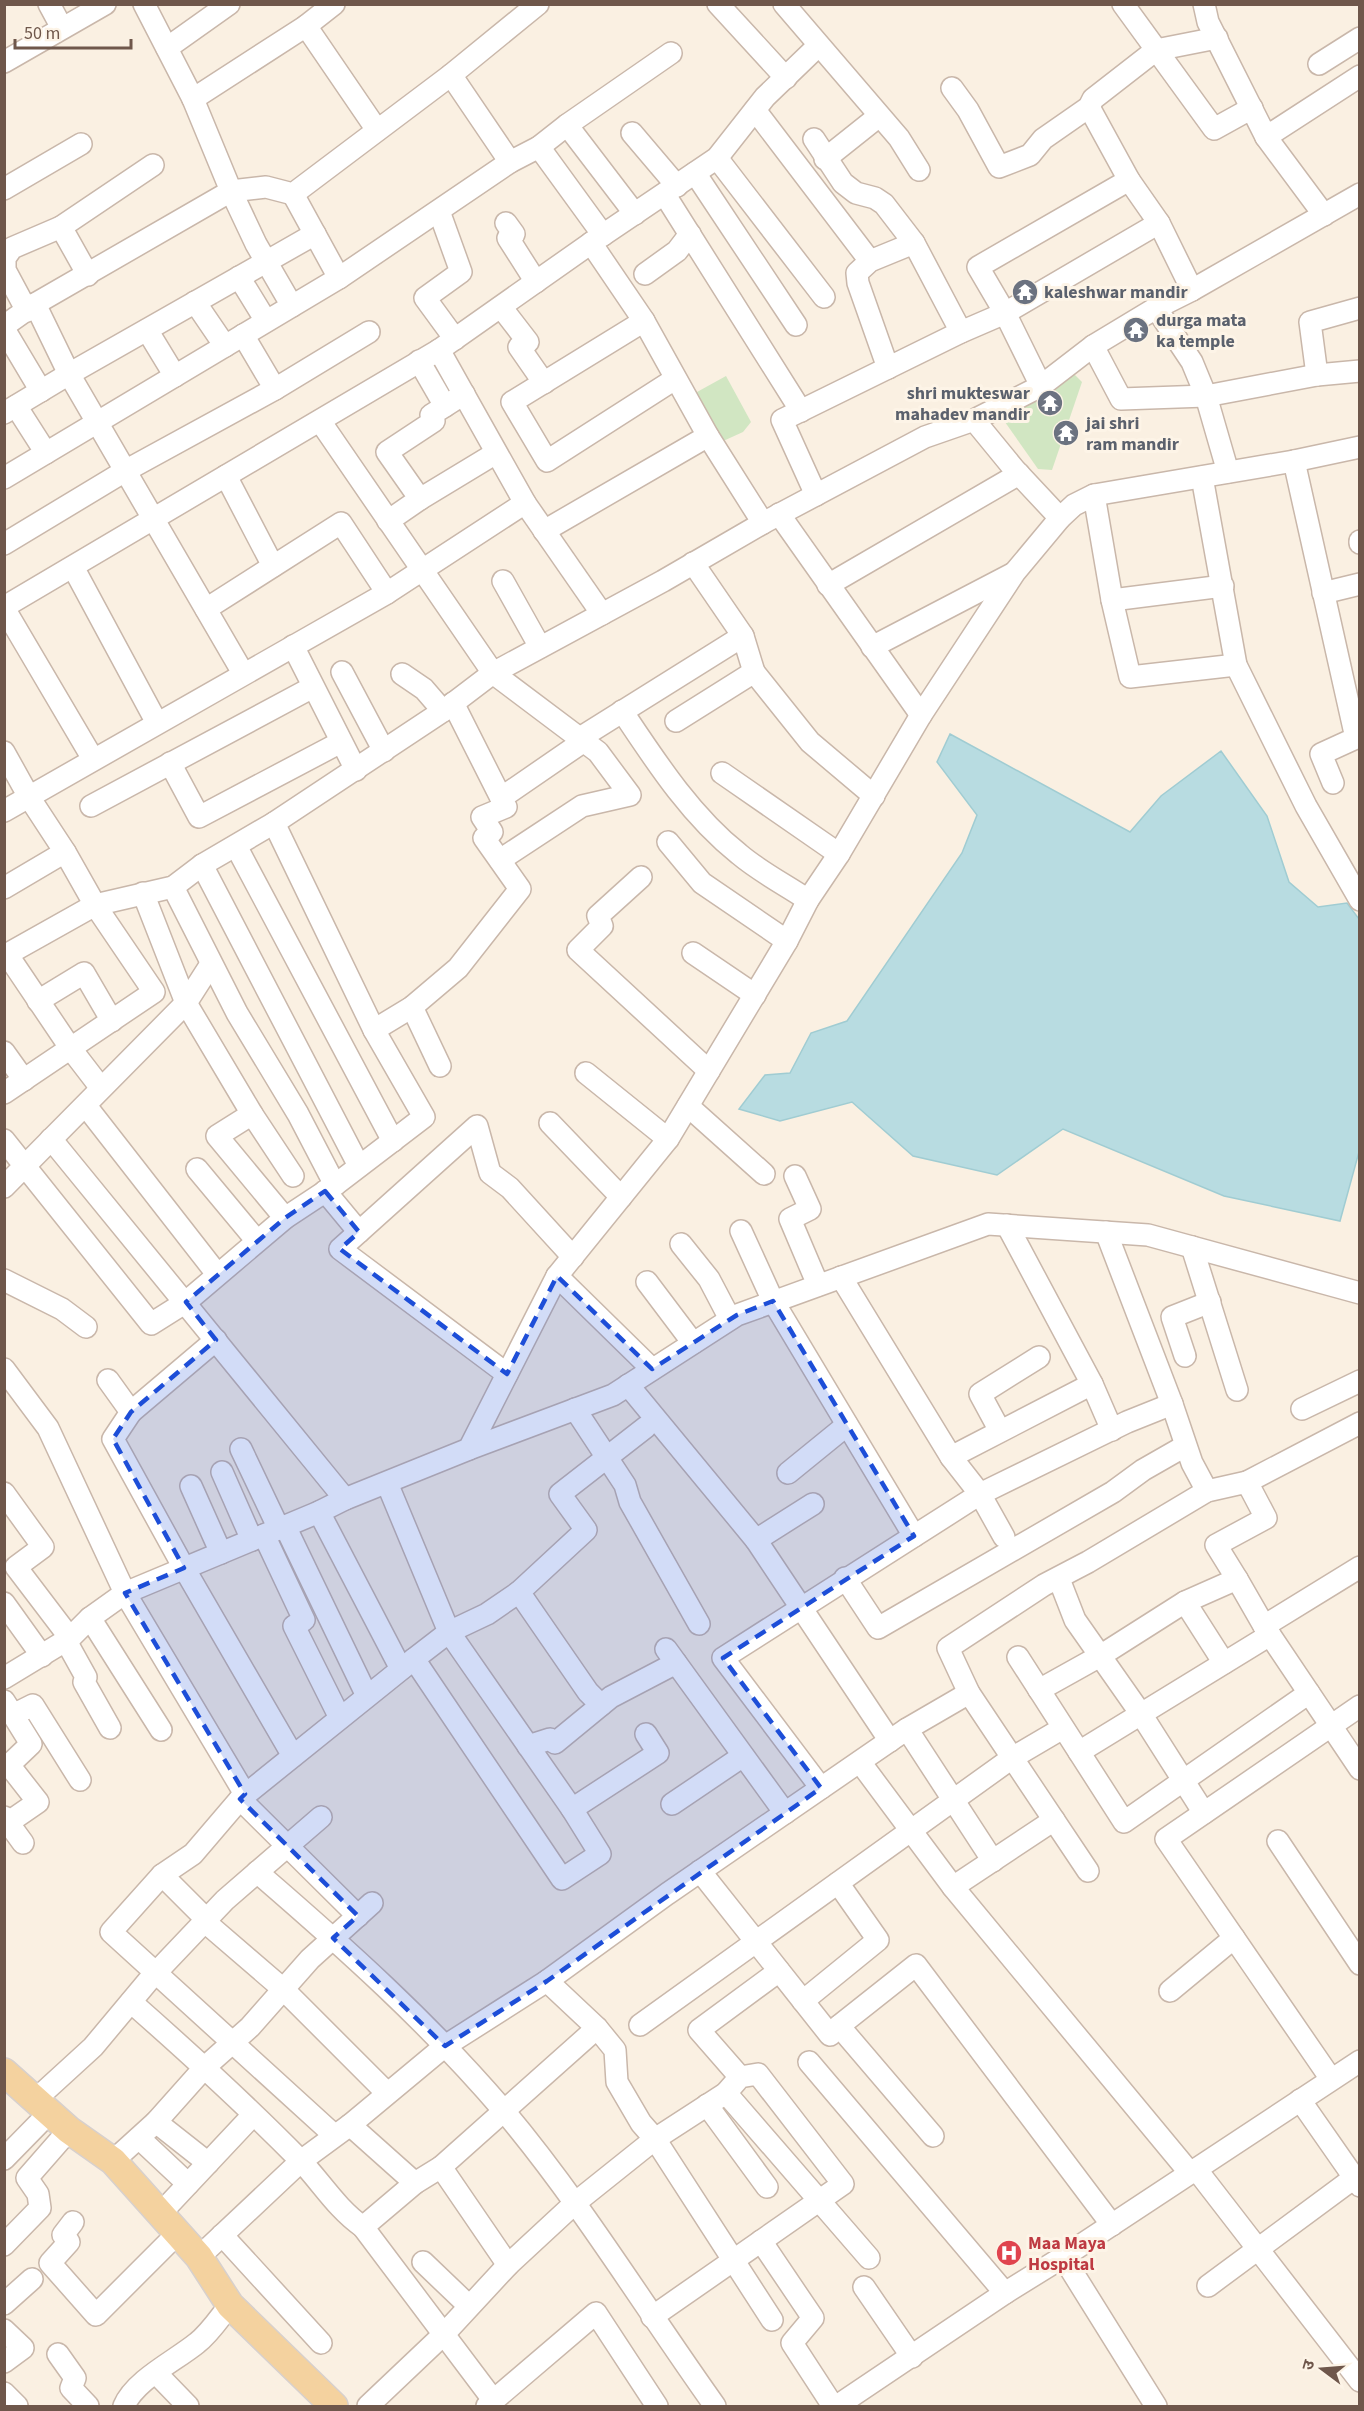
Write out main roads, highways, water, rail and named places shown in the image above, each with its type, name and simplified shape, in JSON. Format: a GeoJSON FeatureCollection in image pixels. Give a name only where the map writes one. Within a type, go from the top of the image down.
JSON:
{"type":"FeatureCollection","features":[{"type":"Feature","properties":{"kind":"main road"},"geometry":{"type":"LineString","coordinates":[[4,2072],[51,2114],[113,2161],[199,2257],[230,2305],[334,2406]]}},
{"type":"Feature","properties":{"kind":"water"},"geometry":{"type":"Polygon","coordinates":[[[950,734],[1130,832],[1161,796],[1221,751],[1267,816],[1289,882],[1318,907],[1347,903],[1359,919],[1359,1152],[1340,1221],[1224,1196],[1063,1129],[997,1175],[913,1156],[852,1102],[780,1121],[739,1109],[765,1075],[790,1073],[811,1033],[847,1021],[962,853],[977,815],[937,762],[950,734]]]}},
{"type":"Feature","properties":{"kind":"place","name":"kaleshwar mandir"},"geometry":{"type":"Point","coordinates":[1025,292]}},
{"type":"Feature","properties":{"kind":"place","name":"durga mata ka temple"},"geometry":{"type":"Point","coordinates":[1136,330]}},
{"type":"Feature","properties":{"kind":"place","name":"shri mukteswar mahadev mandir"},"geometry":{"type":"Point","coordinates":[1050,403]}},
{"type":"Feature","properties":{"kind":"place","name":"jai shri ram mandir"},"geometry":{"type":"Point","coordinates":[1066,433]}},
{"type":"Feature","properties":{"kind":"place","name":"Maa Maya Hospital"},"geometry":{"type":"Point","coordinates":[1009,2253]}}]}
